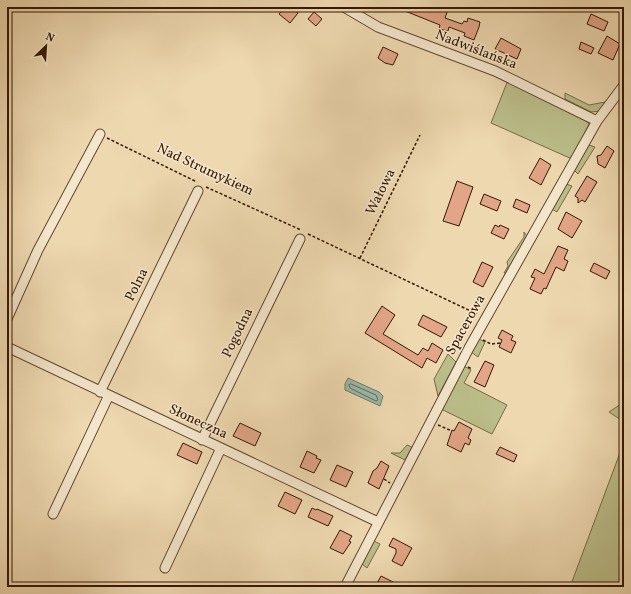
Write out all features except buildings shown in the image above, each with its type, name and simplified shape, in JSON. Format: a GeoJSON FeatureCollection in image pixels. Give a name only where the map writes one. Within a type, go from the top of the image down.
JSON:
{"type":"FeatureCollection","features":[{"type":"Feature","properties":{"kind":"street","name":"Nadwiślańska"},"geometry":{"type":"LineString","coordinates":[[344,7],[378,27],[495,71],[597,121]]}},
{"type":"Feature","properties":{"kind":"street","name":"Spacerowa"},"geometry":{"type":"LineString","coordinates":[[345,587],[486,318],[597,121],[624,85]]}},
{"type":"Feature","properties":{"kind":"street"},"geometry":{"type":"LineString","coordinates":[[7,319],[38,250],[100,134]]}},
{"type":"Feature","properties":{"kind":"street","name":"Polna"},"geometry":{"type":"LineString","coordinates":[[53,514],[105,393],[198,191]]}},
{"type":"Feature","properties":{"kind":"street","name":"Pogodna"},"geometry":{"type":"LineString","coordinates":[[202,440],[300,239]]}},
{"type":"Feature","properties":{"kind":"street","name":"Słoneczna"},"geometry":{"type":"LineString","coordinates":[[7,347],[378,522]]}},
{"type":"Feature","properties":{"kind":"street"},"geometry":{"type":"LineString","coordinates":[[165,568],[221,448]]}},
{"type":"Feature","properties":{"kind":"path","name":"Nad Strumykiem"},"geometry":{"type":"LineString","coordinates":[[100,134],[158,164],[486,318]]}},
{"type":"Feature","properties":{"kind":"path","name":"Wałowa"},"geometry":{"type":"LineString","coordinates":[[360,258],[420,135]]}},
{"type":"Feature","properties":{"kind":"path"},"geometry":{"type":"LineString","coordinates":[[476,337],[491,344],[501,343]]}},
{"type":"Feature","properties":{"kind":"path"},"geometry":{"type":"LineString","coordinates":[[431,421],[452,431]]}},
{"type":"Feature","properties":{"kind":"green space"},"geometry":{"type":"Polygon","coordinates":[[[508,80],[582,116],[589,124],[572,159],[491,123],[508,80]]]}},
{"type":"Feature","properties":{"kind":"green space"},"geometry":{"type":"Polygon","coordinates":[[[565,93],[589,105],[605,102],[600,111],[591,112],[565,99],[565,93]]]}},
{"type":"Feature","properties":{"kind":"green space"},"geometry":{"type":"Polygon","coordinates":[[[589,145],[595,147],[578,174],[574,170],[589,145]]]}},
{"type":"Feature","properties":{"kind":"green space"},"geometry":{"type":"Polygon","coordinates":[[[566,184],[572,186],[557,212],[552,209],[566,184]]]}},
{"type":"Feature","properties":{"kind":"green space"},"geometry":{"type":"Polygon","coordinates":[[[524,232],[527,236],[506,273],[504,273],[508,266],[507,262],[524,237],[524,232]]]}},
{"type":"Feature","properties":{"kind":"green space"},"geometry":{"type":"Polygon","coordinates":[[[479,339],[485,342],[478,357],[471,352],[479,339]]]}},
{"type":"Feature","properties":{"kind":"green space"},"geometry":{"type":"Polygon","coordinates":[[[448,354],[456,362],[438,396],[434,379],[448,354]]]}},
{"type":"Feature","properties":{"kind":"green space"},"geometry":{"type":"Polygon","coordinates":[[[464,366],[471,370],[464,383],[507,405],[492,434],[441,409],[464,366]]]}},
{"type":"Feature","properties":{"kind":"green space"},"geometry":{"type":"Polygon","coordinates":[[[624,402],[624,422],[609,412],[624,402]]]}},
{"type":"Feature","properties":{"kind":"green space"},"geometry":{"type":"Polygon","coordinates":[[[624,442],[624,578],[620,587],[570,587],[624,442]]]}},
{"type":"Feature","properties":{"kind":"green space"},"geometry":{"type":"Polygon","coordinates":[[[407,445],[412,447],[405,460],[391,453],[400,453],[407,445]]]}},
{"type":"Feature","properties":{"kind":"green space"},"geometry":{"type":"Polygon","coordinates":[[[374,541],[380,544],[367,568],[362,564],[374,541]]]}},
{"type":"Feature","properties":{"kind":"water"},"geometry":{"type":"Polygon","coordinates":[[[348,378],[379,392],[383,396],[380,406],[345,390],[345,384],[348,378]]]}}]}
